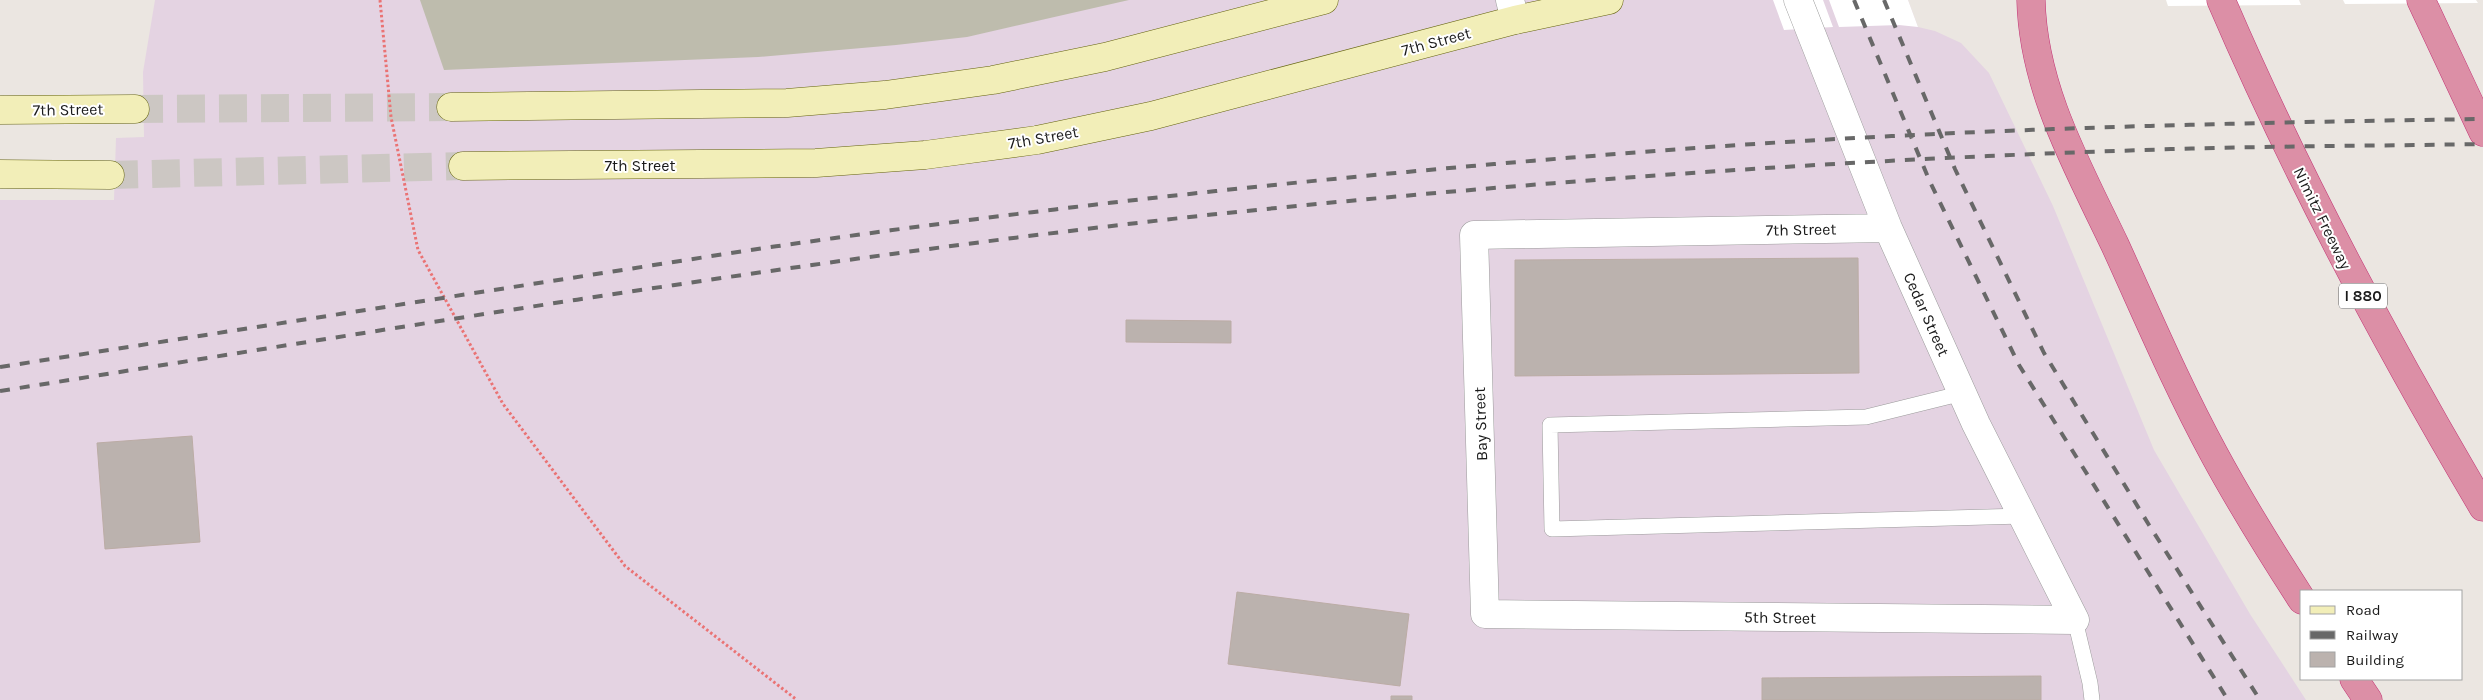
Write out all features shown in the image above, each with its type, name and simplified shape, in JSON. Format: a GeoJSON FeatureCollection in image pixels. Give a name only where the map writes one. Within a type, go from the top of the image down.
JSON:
{"type":"FeatureCollection","features":[{"type":"Feature","properties":{"kind":"highway"},"geometry":{"type":"LineString","coordinates":[[2031,0],[2034,37],[2040,67],[2056,119],[2196,420],[2252,521],[2300,597]]}},
{"type":"Feature","properties":{"kind":"highway","name":"Nimitz Freeway"},"geometry":{"type":"LineString","coordinates":[[2221,0],[2255,78],[2369,308],[2483,507]]}},
{"type":"Feature","properties":{"kind":"highway"},"geometry":{"type":"LineString","coordinates":[[2421,0],[2483,132]]}},
{"type":"Feature","properties":{"kind":"highway"},"geometry":{"type":"LineString","coordinates":[[2355,680],[2368,700]]}},
{"type":"Feature","properties":{"kind":"main road"},"geometry":{"type":"LineString","coordinates":[[451,106],[787,103],[886,95],[993,80],[1105,57],[1324,0]]}},
{"type":"Feature","properties":{"kind":"main road","name":"7th Street"},"geometry":{"type":"LineString","coordinates":[[463,166],[816,163],[925,155],[1037,140],[1151,116],[1512,10],[1609,0]]}},
{"type":"Feature","properties":{"kind":"main road","name":"7th Street"},"geometry":{"type":"LineString","coordinates":[[0,110],[135,108]]}},
{"type":"Feature","properties":{"kind":"main road"},"geometry":{"type":"LineString","coordinates":[[0,174],[110,175]]}},
{"type":"Feature","properties":{"kind":"street","name":"Cedar Street"},"geometry":{"type":"LineString","coordinates":[[1798,0],[1888,228],[1963,393],[2075,620]]}},
{"type":"Feature","properties":{"kind":"street","name":"7th Street"},"geometry":{"type":"LineString","coordinates":[[1474,235],[1888,228]]}},
{"type":"Feature","properties":{"kind":"street","name":"Bay Street"},"geometry":{"type":"LineString","coordinates":[[1474,235],[1485,614]]}},
{"type":"Feature","properties":{"kind":"street","name":"5th Street"},"geometry":{"type":"LineString","coordinates":[[1485,614],[2075,620]]}},
{"type":"Feature","properties":{"kind":"lane"},"geometry":{"type":"LineString","coordinates":[[1963,393],[1866,417],[1550,425],[1552,530],[2023,516]]}},
{"type":"Feature","properties":{"kind":"lane"},"geometry":{"type":"LineString","coordinates":[[2075,620],[2090,683],[2092,700]]}},
{"type":"Feature","properties":{"kind":"path"},"geometry":{"type":"LineString","coordinates":[[380,0],[391,116],[418,250],[503,404],[625,566],[797,700]]}},
{"type":"Feature","properties":{"kind":"shaded area"},"geometry":{"type":"Polygon","coordinates":[[[155,0],[1908,0],[1918,27],[1935,31],[1961,43],[1989,73],[2053,206],[2154,450],[2250,614],[2306,700],[0,700],[0,200],[114,200],[116,138],[144,137],[143,72],[155,0]]]}},
{"type":"Feature","properties":{"kind":"shaded area"},"geometry":{"type":"Polygon","coordinates":[[[420,0],[1129,0],[967,37],[896,45],[758,57],[444,70],[420,0]]]}},
{"type":"Feature","properties":{"kind":"pier"},"geometry":{"type":"Polygon","coordinates":[[[1773,0],[1823,0],[1833,27],[1784,30],[1773,0]]]}},
{"type":"Feature","properties":{"kind":"pier"},"geometry":{"type":"Polygon","coordinates":[[[1829,0],[1908,0],[1918,27],[1899,25],[1839,27],[1829,0]]]}},
{"type":"Feature","properties":{"kind":"pier"},"geometry":{"type":"Polygon","coordinates":[[[2166,0],[2299,0],[2301,5],[2168,6],[2166,0]]]}},
{"type":"Feature","properties":{"kind":"pier"},"geometry":{"type":"Polygon","coordinates":[[[2343,0],[2476,0],[2478,3],[2345,4],[2343,0]]]}},
{"type":"Feature","properties":{"kind":"building"},"geometry":{"type":"Polygon","coordinates":[[[1858,258],[1859,373],[1515,376],[1515,260],[1858,258]]]}},
{"type":"Feature","properties":{"kind":"building"},"geometry":{"type":"Polygon","coordinates":[[[1126,320],[1231,321],[1231,343],[1126,342],[1126,320]]]}},
{"type":"Feature","properties":{"kind":"building"},"geometry":{"type":"Polygon","coordinates":[[[192,436],[200,542],[105,549],[97,443],[192,436]]]}},
{"type":"Feature","properties":{"kind":"building"},"geometry":{"type":"Polygon","coordinates":[[[1237,592],[1409,614],[1400,686],[1228,664],[1237,592]]]}},
{"type":"Feature","properties":{"kind":"building"},"geometry":{"type":"Polygon","coordinates":[[[2041,676],[2041,700],[1762,700],[1762,678],[2041,676]]]}},
{"type":"Feature","properties":{"kind":"building"},"geometry":{"type":"Polygon","coordinates":[[[1391,696],[1412,696],[1412,700],[1391,700],[1391,696]]]}},
{"type":"Feature","properties":{"kind":"tunnel"},"geometry":{"type":"LineString","coordinates":[[135,109],[451,107]]}},
{"type":"Feature","properties":{"kind":"tunnel"},"geometry":{"type":"LineString","coordinates":[[110,175],[463,166]]}},
{"type":"Feature","properties":{"kind":"railway"},"geometry":{"type":"LineString","coordinates":[[1854,0],[1930,182],[2019,365],[2228,700]]}},
{"type":"Feature","properties":{"kind":"railway"},"geometry":{"type":"LineString","coordinates":[[1884,0],[1955,169],[2044,353],[2149,525],[2260,700]]}},
{"type":"Feature","properties":{"kind":"railway"},"geometry":{"type":"LineString","coordinates":[[0,367],[856,235],[1080,206],[1305,182],[1530,161],[1852,138],[2167,125],[2483,119]]}},
{"type":"Feature","properties":{"kind":"railway"},"geometry":{"type":"LineString","coordinates":[[0,391],[456,318],[760,272],[1064,232],[1333,202],[1564,182],[1796,166],[2028,154],[2271,147],[2483,144]]}}]}
